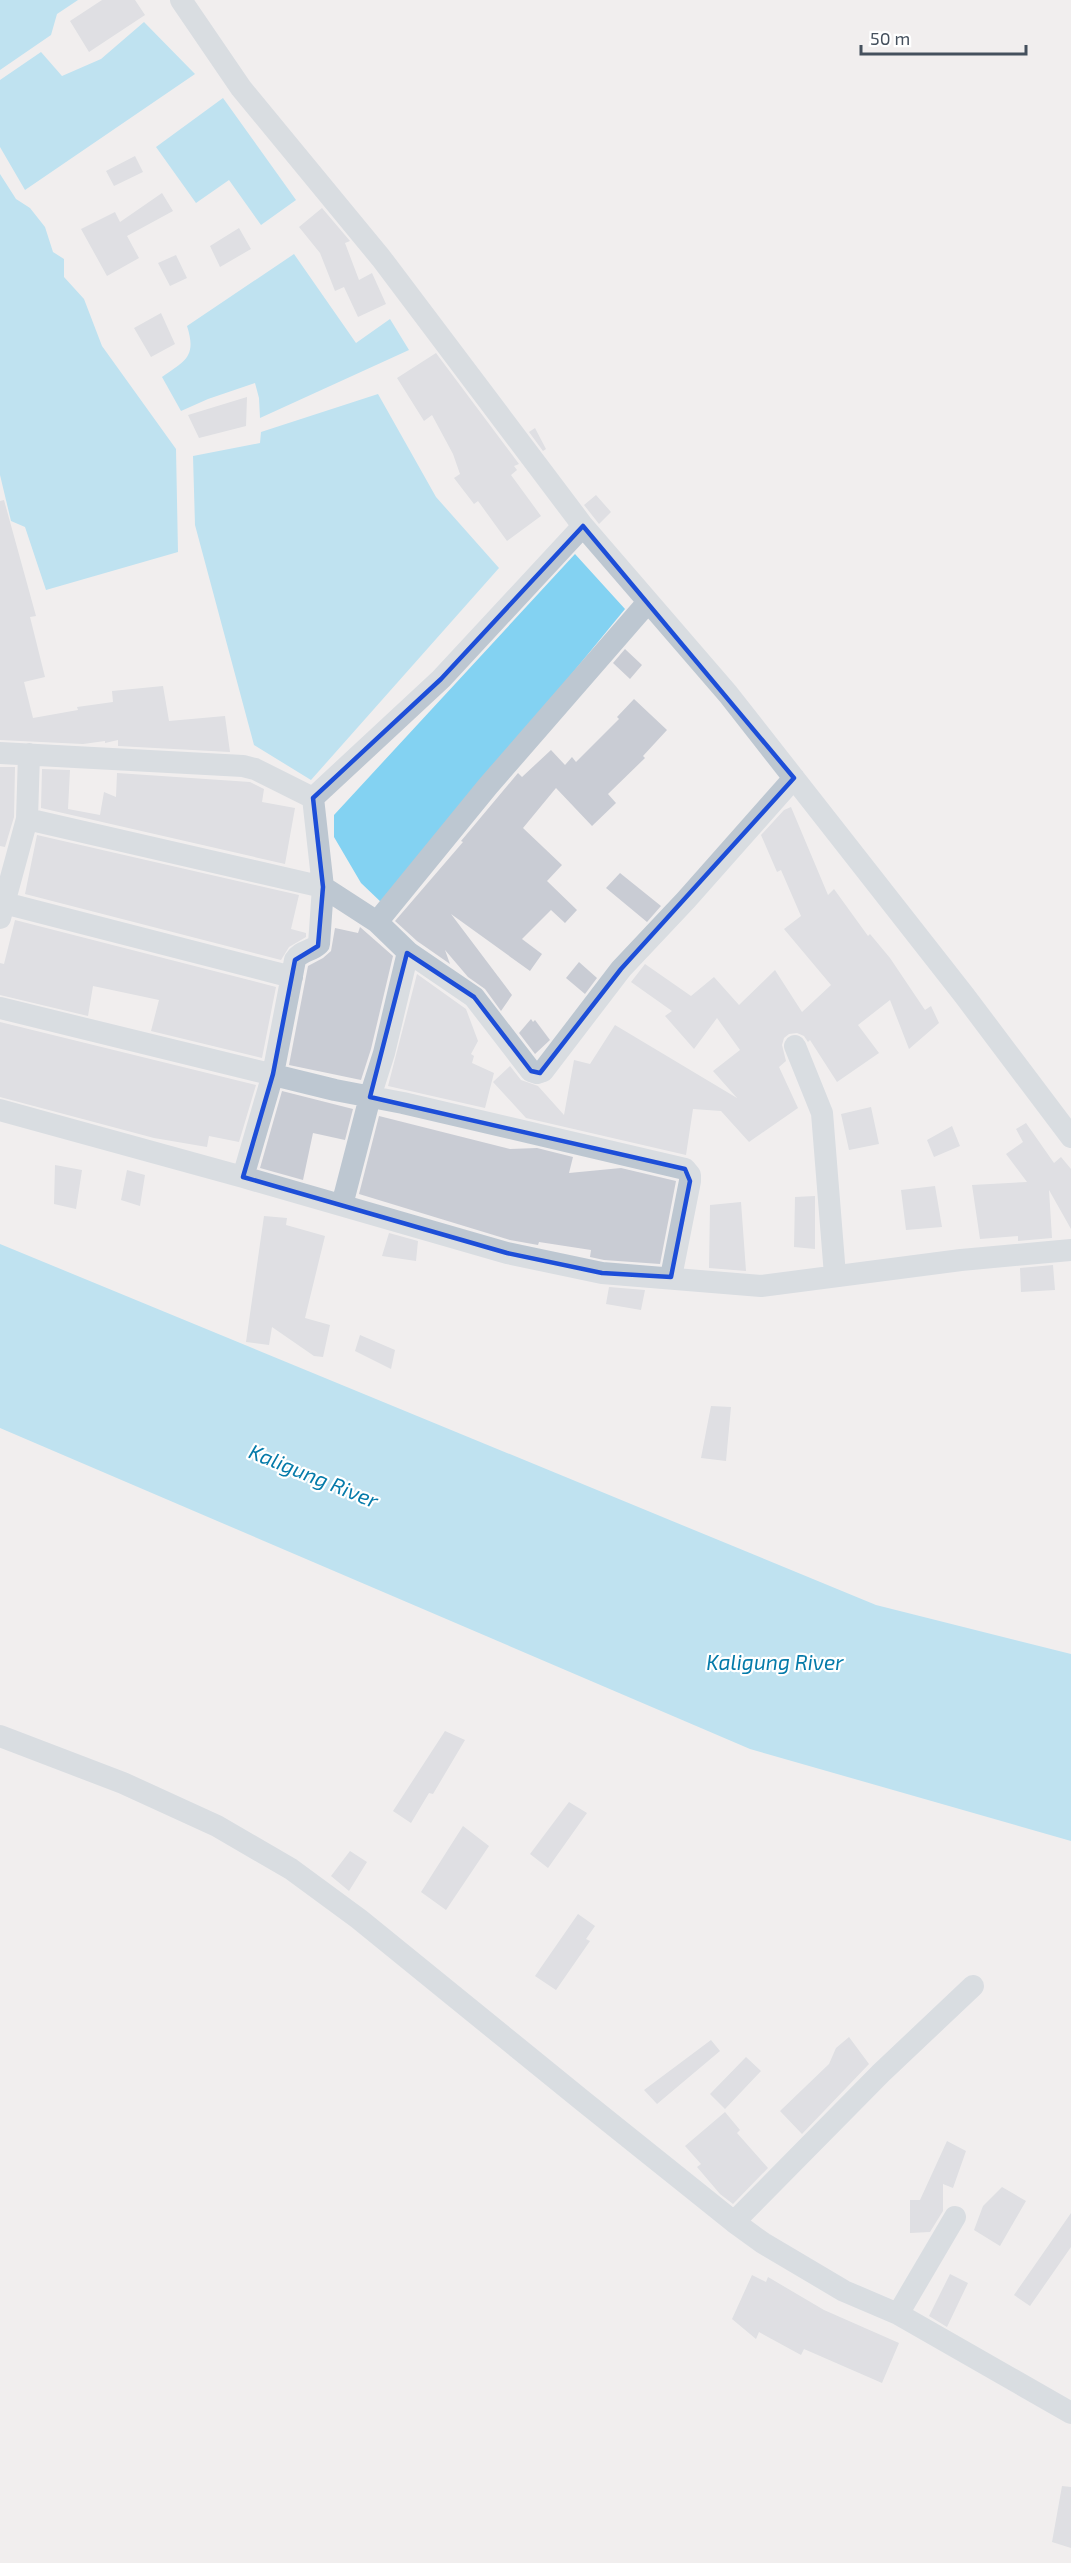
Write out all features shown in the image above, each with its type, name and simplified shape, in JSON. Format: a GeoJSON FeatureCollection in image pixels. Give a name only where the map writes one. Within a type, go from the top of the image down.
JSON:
{"type":"FeatureCollection","features":[{"type":"Feature","properties":{"kind":"street"},"geometry":{"type":"LineString","coordinates":[[181,0],[241,88],[381,258],[583,526],[728,694],[964,995],[1071,1137]]}},
{"type":"Feature","properties":{"kind":"street"},"geometry":{"type":"LineString","coordinates":[[313,798],[441,679],[583,526]]}},
{"type":"Feature","properties":{"kind":"street"},"geometry":{"type":"LineString","coordinates":[[377,922],[488,786],[648,602]]}},
{"type":"Feature","properties":{"kind":"street"},"geometry":{"type":"LineString","coordinates":[[0,753],[243,766],[255,769],[313,798]]}},
{"type":"Feature","properties":{"kind":"street"},"geometry":{"type":"LineString","coordinates":[[28,754],[27,819],[2,911],[292,977]]}},
{"type":"Feature","properties":{"kind":"street"},"geometry":{"type":"LineString","coordinates":[[27,819],[323,887],[377,922],[408,952],[474,996],[531,1071],[540,1073],[621,969],[686,900],[794,778]]}},
{"type":"Feature","properties":{"kind":"street"},"geometry":{"type":"LineString","coordinates":[[243,1177],[273,1074],[295,960],[300,953],[319,944],[323,887],[313,798]]}},
{"type":"Feature","properties":{"kind":"street"},"geometry":{"type":"LineString","coordinates":[[342,1205],[384,1053],[408,952]]}},
{"type":"Feature","properties":{"kind":"street"},"geometry":{"type":"LineString","coordinates":[[0,1008],[370,1097],[685,1169],[690,1175],[690,1181],[671,1277]]}},
{"type":"Feature","properties":{"kind":"street"},"geometry":{"type":"LineString","coordinates":[[795,1046],[822,1113],[835,1275]]}},
{"type":"Feature","properties":{"kind":"street"},"geometry":{"type":"LineString","coordinates":[[0,1110],[507,1253],[602,1273],[761,1286],[835,1275],[1071,1250]]}},
{"type":"Feature","properties":{"kind":"street"},"geometry":{"type":"LineString","coordinates":[[0,1736],[123,1783],[217,1826],[291,1869],[359,1919],[734,2222],[773,2249],[844,2291],[898,2314],[1071,2413]]}},
{"type":"Feature","properties":{"kind":"street"},"geometry":{"type":"LineString","coordinates":[[734,2222],[881,2073],[973,1986]]}},
{"type":"Feature","properties":{"kind":"street"},"geometry":{"type":"LineString","coordinates":[[898,2314],[955,2217]]}},
{"type":"Feature","properties":{"kind":"highlighted area"},"geometry":{"type":"Polygon","coordinates":[[[583,526],[794,778],[621,969],[540,1073],[531,1071],[474,997],[407,953],[370,1097],[685,1169],[690,1181],[671,1277],[602,1273],[507,1253],[243,1177],[273,1074],[295,960],[318,946],[323,887],[313,798],[441,679],[583,526]]]}},
{"type":"Feature","properties":{"kind":"water"},"geometry":{"type":"Polygon","coordinates":[[[0,0],[78,0],[57,14],[51,35],[0,70],[0,0]]]}},
{"type":"Feature","properties":{"kind":"water"},"geometry":{"type":"Polygon","coordinates":[[[144,22],[195,74],[25,190],[0,147],[0,80],[41,52],[62,76],[101,59],[144,22]]]}},
{"type":"Feature","properties":{"kind":"water"},"geometry":{"type":"Polygon","coordinates":[[[223,98],[296,200],[261,225],[229,180],[196,203],[156,147],[223,98]]]}},
{"type":"Feature","properties":{"kind":"water"},"geometry":{"type":"Polygon","coordinates":[[[0,174],[16,199],[30,208],[45,227],[53,252],[64,259],[64,277],[84,299],[102,346],[176,449],[178,552],[46,590],[25,527],[11,521],[0,475],[0,174]]]}},
{"type":"Feature","properties":{"kind":"water"},"geometry":{"type":"Polygon","coordinates":[[[294,254],[356,343],[390,319],[409,350],[260,418],[259,398],[255,383],[181,411],[162,377],[183,362],[190,352],[190,336],[187,326],[294,254]]]}},
{"type":"Feature","properties":{"kind":"water"},"geometry":{"type":"Polygon","coordinates":[[[378,394],[436,497],[499,568],[311,780],[254,745],[195,525],[193,456],[260,443],[261,432],[378,394]]]}},
{"type":"Feature","properties":{"kind":"water"},"geometry":{"type":"Polygon","coordinates":[[[575,554],[625,609],[383,904],[361,883],[334,837],[334,815],[575,554]]]}},
{"type":"Feature","properties":{"kind":"water","name":"Kaligung River"},"geometry":{"type":"Polygon","coordinates":[[[0,1244],[876,1605],[1071,1654],[1071,1841],[750,1749],[0,1428],[0,1244]]]}},
{"type":"Feature","properties":{"kind":"building"},"geometry":{"type":"Polygon","coordinates":[[[102,0],[135,0],[145,15],[89,52],[70,21],[102,0]]]}},
{"type":"Feature","properties":{"kind":"building"},"geometry":{"type":"Polygon","coordinates":[[[135,156],[143,172],[114,186],[106,171],[135,156]]]}},
{"type":"Feature","properties":{"kind":"building"},"geometry":{"type":"Polygon","coordinates":[[[162,193],[173,211],[127,236],[139,258],[107,276],[81,229],[115,212],[120,222],[162,193]]]}},
{"type":"Feature","properties":{"kind":"building"},"geometry":{"type":"Polygon","coordinates":[[[322,208],[350,241],[345,243],[359,280],[372,273],[386,304],[358,317],[344,287],[335,291],[320,253],[299,227],[322,208]]]}},
{"type":"Feature","properties":{"kind":"building"},"geometry":{"type":"Polygon","coordinates":[[[239,228],[251,249],[220,267],[210,246],[239,228]]]}},
{"type":"Feature","properties":{"kind":"building"},"geometry":{"type":"Polygon","coordinates":[[[176,255],[187,278],[170,286],[158,263],[176,255]]]}},
{"type":"Feature","properties":{"kind":"building"},"geometry":{"type":"Polygon","coordinates":[[[161,313],[175,344],[151,357],[134,328],[161,313]]]}},
{"type":"Feature","properties":{"kind":"building"},"geometry":{"type":"Polygon","coordinates":[[[436,353],[519,464],[514,466],[517,470],[511,475],[541,516],[507,541],[478,501],[474,504],[454,478],[460,474],[453,454],[432,415],[424,421],[397,378],[436,353]]]}},
{"type":"Feature","properties":{"kind":"building"},"geometry":{"type":"Polygon","coordinates":[[[247,397],[246,426],[199,438],[188,415],[247,397]]]}},
{"type":"Feature","properties":{"kind":"building"},"geometry":{"type":"Polygon","coordinates":[[[535,428],[546,449],[543,451],[529,432],[535,428]]]}},
{"type":"Feature","properties":{"kind":"building"},"geometry":{"type":"Polygon","coordinates":[[[596,495],[611,512],[599,524],[584,505],[596,495]]]}},
{"type":"Feature","properties":{"kind":"building"},"geometry":{"type":"Polygon","coordinates":[[[4,500],[36,616],[30,617],[45,677],[24,682],[33,718],[78,710],[77,707],[113,702],[112,691],[163,686],[169,721],[225,716],[230,752],[118,746],[118,740],[83,744],[0,740],[0,501],[4,500]]]}},
{"type":"Feature","properties":{"kind":"building"},"geometry":{"type":"Polygon","coordinates":[[[625,649],[642,665],[630,679],[613,663],[625,649]]]}},
{"type":"Feature","properties":{"kind":"building"},"geometry":{"type":"Polygon","coordinates":[[[634,699],[667,730],[643,756],[645,758],[608,794],[616,803],[592,826],[556,788],[523,828],[562,865],[547,881],[577,910],[565,923],[551,910],[522,939],[542,954],[530,971],[451,914],[512,995],[501,1011],[485,989],[468,977],[445,950],[450,964],[417,941],[395,921],[463,842],[461,841],[518,773],[522,777],[551,750],[565,765],[572,757],[576,762],[619,719],[617,717],[634,699]]]}},
{"type":"Feature","properties":{"kind":"building"},"geometry":{"type":"Polygon","coordinates":[[[0,767],[15,767],[14,817],[5,847],[0,846],[0,767]]]}},
{"type":"Feature","properties":{"kind":"building"},"geometry":{"type":"Polygon","coordinates":[[[42,769],[70,770],[68,809],[100,815],[104,792],[116,797],[117,773],[250,782],[264,789],[262,802],[295,808],[285,864],[41,808],[42,769]]]}},
{"type":"Feature","properties":{"kind":"building"},"geometry":{"type":"Polygon","coordinates":[[[791,807],[828,895],[834,889],[868,936],[870,934],[890,958],[925,1010],[931,1006],[939,1023],[909,1049],[890,1000],[858,1025],[879,1053],[837,1082],[810,1040],[808,1042],[804,1036],[797,1033],[789,1034],[784,1038],[782,1045],[786,1061],[779,1067],[798,1108],[749,1142],[721,1111],[693,1109],[686,1155],[526,1118],[493,1082],[510,1066],[521,1080],[538,1086],[564,1115],[574,1060],[590,1064],[615,1025],[737,1098],[713,1071],[740,1050],[717,1018],[694,1049],[665,1016],[672,1011],[631,982],[645,964],[691,996],[714,977],[739,1005],[775,970],[802,1012],[831,985],[784,929],[801,916],[781,870],[777,872],[761,835],[784,810],[791,807]]]}},
{"type":"Feature","properties":{"kind":"building"},"geometry":{"type":"Polygon","coordinates":[[[37,835],[299,895],[291,929],[306,933],[306,937],[289,947],[281,960],[25,894],[37,835]]]}},
{"type":"Feature","properties":{"kind":"building"},"geometry":{"type":"Polygon","coordinates":[[[620,873],[661,906],[647,922],[606,888],[620,873]]]}},
{"type":"Feature","properties":{"kind":"building"},"geometry":{"type":"Polygon","coordinates":[[[15,920],[276,987],[262,1058],[151,1031],[159,1000],[93,986],[88,1016],[0,995],[0,963],[4,964],[15,920]]]}},
{"type":"Feature","properties":{"kind":"building"},"geometry":{"type":"Polygon","coordinates":[[[360,927],[393,956],[371,1049],[361,1080],[289,1065],[308,966],[331,951],[335,928],[358,933],[360,927]]]}},
{"type":"Feature","properties":{"kind":"building"},"geometry":{"type":"Polygon","coordinates":[[[579,962],[597,978],[585,994],[566,978],[579,962]]]}},
{"type":"Feature","properties":{"kind":"building"},"geometry":{"type":"Polygon","coordinates":[[[417,974],[466,1009],[478,1041],[471,1054],[474,1056],[472,1063],[494,1073],[485,1108],[388,1086],[417,974]]]}},
{"type":"Feature","properties":{"kind":"building"},"geometry":{"type":"Polygon","coordinates":[[[531,1019],[533,1022],[535,1020],[550,1040],[535,1054],[519,1033],[531,1019]]]}},
{"type":"Feature","properties":{"kind":"building"},"geometry":{"type":"Polygon","coordinates":[[[0,1022],[256,1085],[239,1142],[209,1136],[207,1147],[154,1138],[0,1097],[0,1022]]]}},
{"type":"Feature","properties":{"kind":"building"},"geometry":{"type":"Polygon","coordinates":[[[282,1091],[353,1109],[345,1140],[313,1133],[303,1180],[260,1168],[282,1091]]]}},
{"type":"Feature","properties":{"kind":"building"},"geometry":{"type":"Polygon","coordinates":[[[871,1107],[879,1144],[849,1150],[841,1114],[871,1107]]]}},
{"type":"Feature","properties":{"kind":"building"},"geometry":{"type":"Polygon","coordinates":[[[379,1116],[510,1149],[537,1148],[573,1157],[569,1173],[621,1168],[676,1181],[660,1264],[604,1260],[590,1257],[591,1250],[510,1240],[359,1194],[379,1116]]]}},
{"type":"Feature","properties":{"kind":"building"},"geometry":{"type":"Polygon","coordinates":[[[1026,1123],[1054,1163],[1061,1157],[1071,1169],[1071,1229],[1049,1190],[1052,1238],[1018,1241],[1018,1236],[980,1239],[972,1185],[1027,1182],[1006,1154],[1023,1142],[1016,1129],[1026,1123]]]}},
{"type":"Feature","properties":{"kind":"building"},"geometry":{"type":"Polygon","coordinates":[[[952,1126],[960,1146],[934,1157],[927,1140],[952,1126]]]}},
{"type":"Feature","properties":{"kind":"building"},"geometry":{"type":"Polygon","coordinates":[[[55,1165],[82,1170],[76,1209],[54,1204],[55,1165]]]}},
{"type":"Feature","properties":{"kind":"building"},"geometry":{"type":"Polygon","coordinates":[[[127,1170],[145,1175],[140,1206],[121,1200],[127,1170]]]}},
{"type":"Feature","properties":{"kind":"building"},"geometry":{"type":"Polygon","coordinates":[[[935,1186],[942,1227],[906,1230],[901,1190],[935,1186]]]}},
{"type":"Feature","properties":{"kind":"building"},"geometry":{"type":"Polygon","coordinates":[[[815,1196],[815,1249],[794,1247],[795,1197],[815,1196]]]}},
{"type":"Feature","properties":{"kind":"building"},"geometry":{"type":"Polygon","coordinates":[[[741,1202],[746,1271],[709,1268],[710,1205],[741,1202]]]}},
{"type":"Feature","properties":{"kind":"building"},"geometry":{"type":"Polygon","coordinates":[[[264,1216],[287,1218],[286,1225],[325,1236],[305,1318],[330,1325],[323,1357],[314,1356],[272,1327],[269,1345],[246,1342],[264,1216]]]}},
{"type":"Feature","properties":{"kind":"building"},"geometry":{"type":"Polygon","coordinates":[[[389,1233],[418,1241],[416,1261],[382,1256],[389,1233]]]}},
{"type":"Feature","properties":{"kind":"building"},"geometry":{"type":"Polygon","coordinates":[[[1053,1265],[1055,1290],[1021,1292],[1020,1268],[1053,1265]]]}},
{"type":"Feature","properties":{"kind":"building"},"geometry":{"type":"Polygon","coordinates":[[[609,1287],[645,1290],[641,1310],[606,1304],[609,1287]]]}},
{"type":"Feature","properties":{"kind":"building"},"geometry":{"type":"Polygon","coordinates":[[[360,1335],[395,1350],[391,1369],[355,1351],[360,1335]]]}},
{"type":"Feature","properties":{"kind":"building"},"geometry":{"type":"Polygon","coordinates":[[[711,1406],[731,1407],[726,1461],[701,1458],[711,1406]]]}},
{"type":"Feature","properties":{"kind":"building"},"geometry":{"type":"Polygon","coordinates":[[[445,1731],[465,1740],[433,1794],[429,1793],[411,1823],[393,1811],[445,1731]]]}},
{"type":"Feature","properties":{"kind":"building"},"geometry":{"type":"Polygon","coordinates":[[[569,1802],[587,1813],[548,1868],[530,1854],[569,1802]]]}},
{"type":"Feature","properties":{"kind":"building"},"geometry":{"type":"Polygon","coordinates":[[[463,1826],[489,1846],[446,1910],[421,1892],[463,1826]]]}},
{"type":"Feature","properties":{"kind":"building"},"geometry":{"type":"Polygon","coordinates":[[[350,1851],[367,1862],[349,1891],[331,1876],[350,1851]]]}},
{"type":"Feature","properties":{"kind":"building"},"geometry":{"type":"Polygon","coordinates":[[[578,1914],[595,1926],[586,1939],[590,1941],[556,1990],[535,1976],[578,1914]]]}},
{"type":"Feature","properties":{"kind":"building"},"geometry":{"type":"Polygon","coordinates":[[[849,2037],[869,2064],[802,2134],[780,2111],[829,2064],[836,2048],[849,2037]]]}},
{"type":"Feature","properties":{"kind":"building"},"geometry":{"type":"Polygon","coordinates":[[[711,2040],[720,2051],[657,2104],[644,2090],[711,2040]]]}},
{"type":"Feature","properties":{"kind":"building"},"geometry":{"type":"Polygon","coordinates":[[[746,2057],[761,2071],[725,2109],[710,2094],[746,2057]]]}},
{"type":"Feature","properties":{"kind":"building"},"geometry":{"type":"Polygon","coordinates":[[[725,2112],[740,2130],[737,2133],[768,2168],[733,2204],[720,2194],[697,2167],[701,2164],[685,2146],[725,2112]]]}},
{"type":"Feature","properties":{"kind":"building"},"geometry":{"type":"Polygon","coordinates":[[[947,2141],[966,2151],[953,2188],[943,2184],[943,2211],[930,2232],[910,2233],[910,2200],[920,2200],[947,2141]]]}},
{"type":"Feature","properties":{"kind":"building"},"geometry":{"type":"Polygon","coordinates":[[[1002,2187],[1026,2201],[1000,2246],[974,2230],[983,2206],[1002,2187]]]}},
{"type":"Feature","properties":{"kind":"building"},"geometry":{"type":"Polygon","coordinates":[[[1071,2213],[1071,2247],[1030,2306],[1014,2295],[1071,2213]]]}},
{"type":"Feature","properties":{"kind":"building"},"geometry":{"type":"Polygon","coordinates":[[[950,2274],[968,2283],[947,2327],[929,2316],[950,2274]]]}},
{"type":"Feature","properties":{"kind":"building"},"geometry":{"type":"Polygon","coordinates":[[[752,2275],[766,2282],[768,2277],[824,2310],[899,2343],[882,2383],[804,2349],[801,2355],[759,2332],[756,2339],[732,2319],[752,2275]]]}},
{"type":"Feature","properties":{"kind":"building"},"geometry":{"type":"Polygon","coordinates":[[[1062,2486],[1071,2487],[1071,2548],[1052,2542],[1062,2486]]]}}]}
